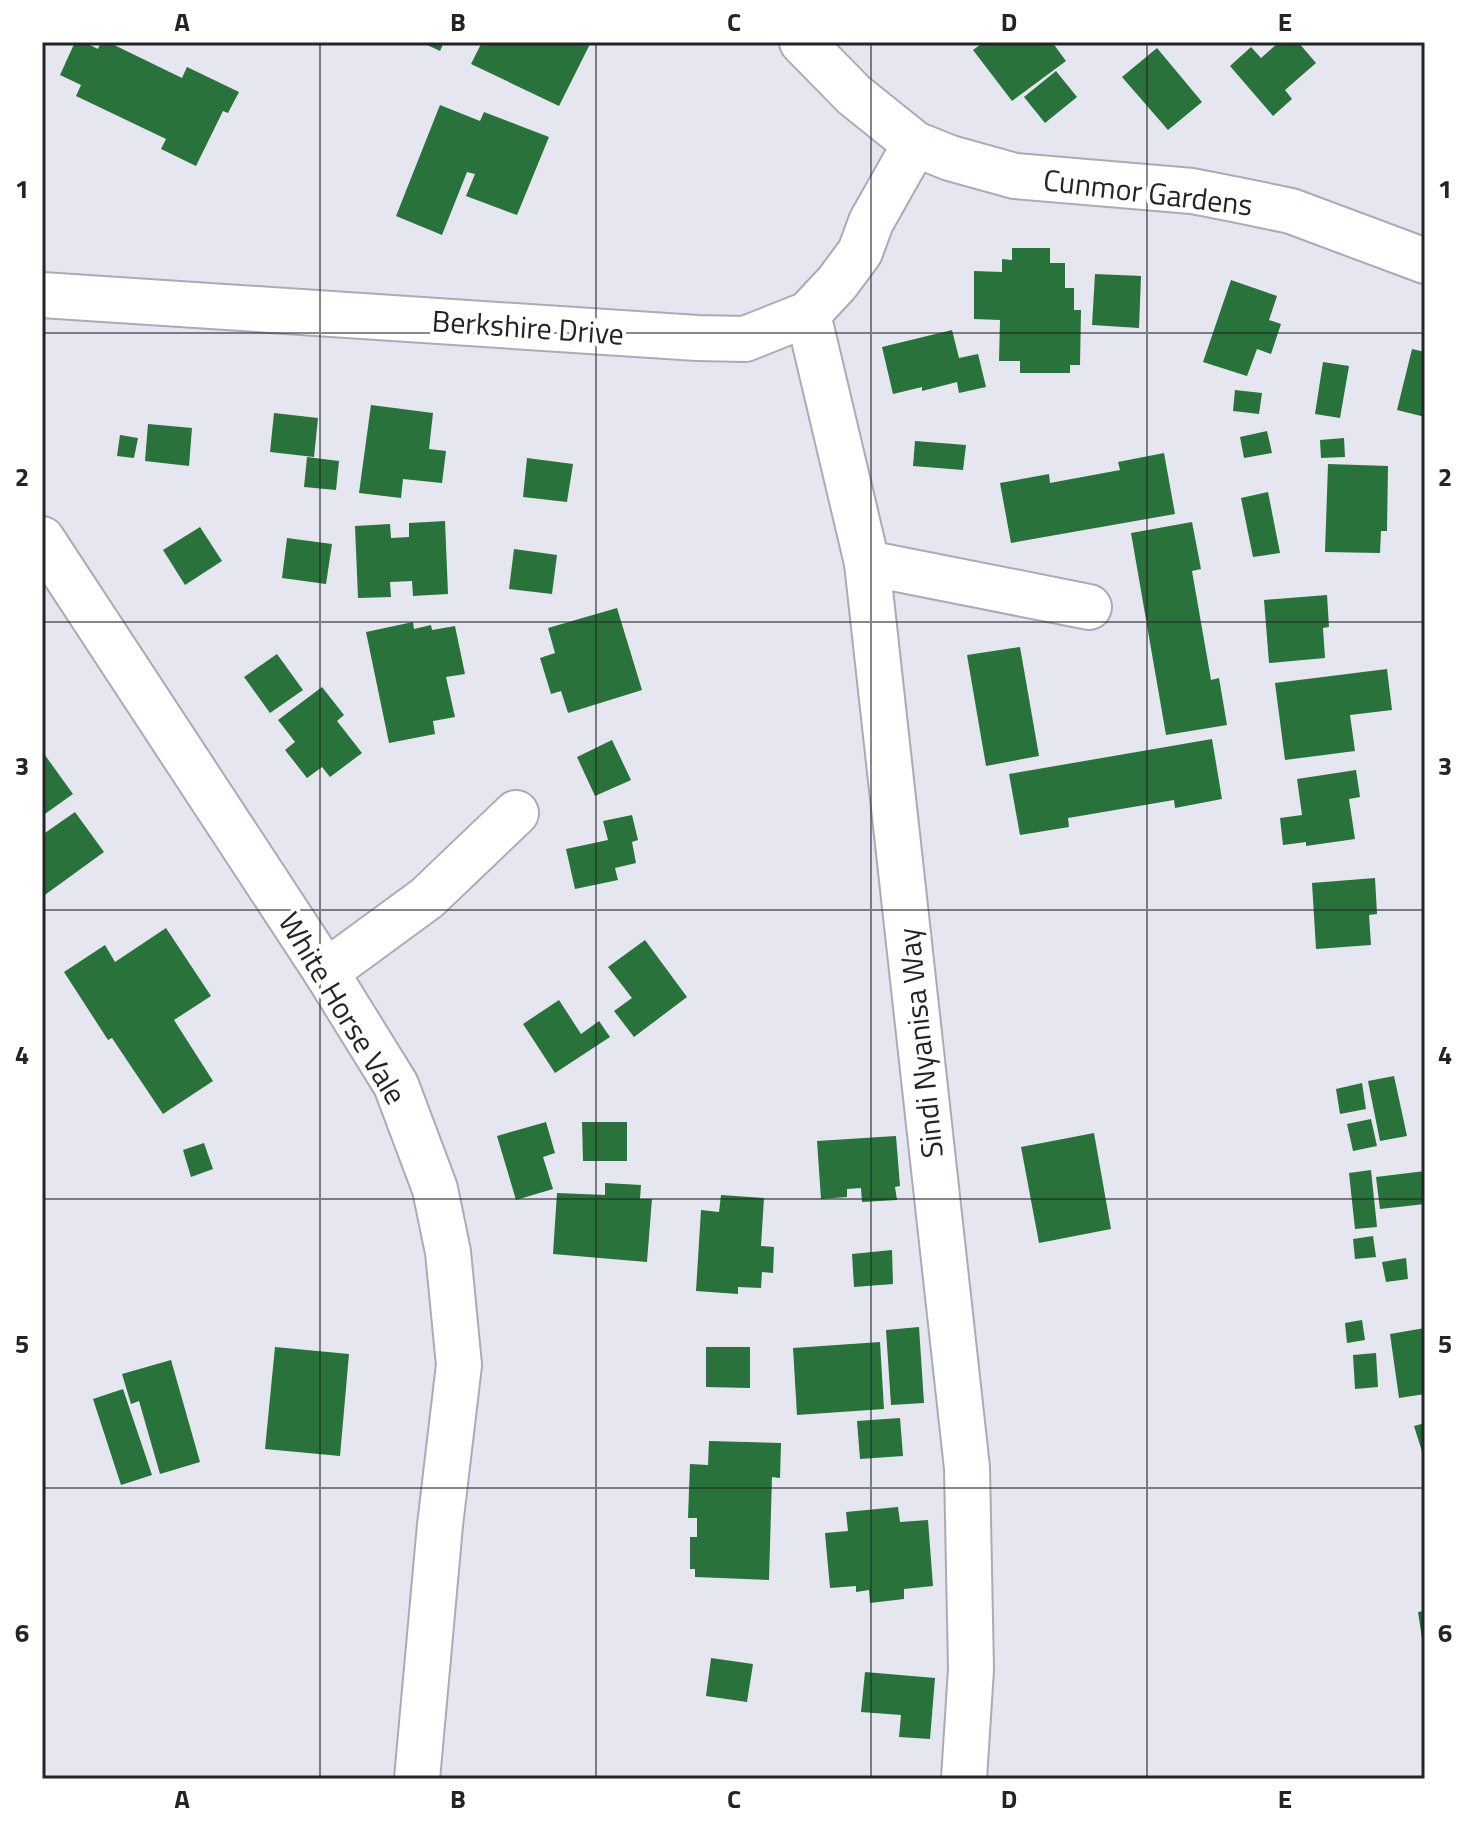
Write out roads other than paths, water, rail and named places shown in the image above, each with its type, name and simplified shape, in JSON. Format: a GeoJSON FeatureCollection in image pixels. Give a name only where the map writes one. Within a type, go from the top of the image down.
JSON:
{"type":"FeatureCollection","features":[{"type":"Feature","properties":{"kind":"street","name":"Cunmor Gardens"},"geometry":{"type":"LineString","coordinates":[[802,42],[854,95],[915,144],[950,158],[1015,176],[1192,191],[1291,211],[1425,261]]}},
{"type":"Feature","properties":{"kind":"street","name":"Berkshire Drive"},"geometry":{"type":"LineString","coordinates":[[42,295],[745,339],[808,314],[837,283],[860,252],[871,222],[915,144]]}},
{"type":"Feature","properties":{"kind":"street","name":"Sindi Nyanisa Way"},"geometry":{"type":"LineString","coordinates":[[808,314],[867,563],[967,1468],[971,1669],[964,1779]]}},
{"type":"Feature","properties":{"kind":"street","name":"White Horse Vale"},"geometry":{"type":"LineString","coordinates":[[42,539],[326,972],[396,1085],[435,1189],[448,1252],[459,1365],[440,1525],[417,1779]]}},
{"type":"Feature","properties":{"kind":"street"},"geometry":{"type":"LineString","coordinates":[[867,563],[1089,607]]}},
{"type":"Feature","properties":{"kind":"street"},"geometry":{"type":"LineString","coordinates":[[326,972],[427,898],[516,813]]}}]}
